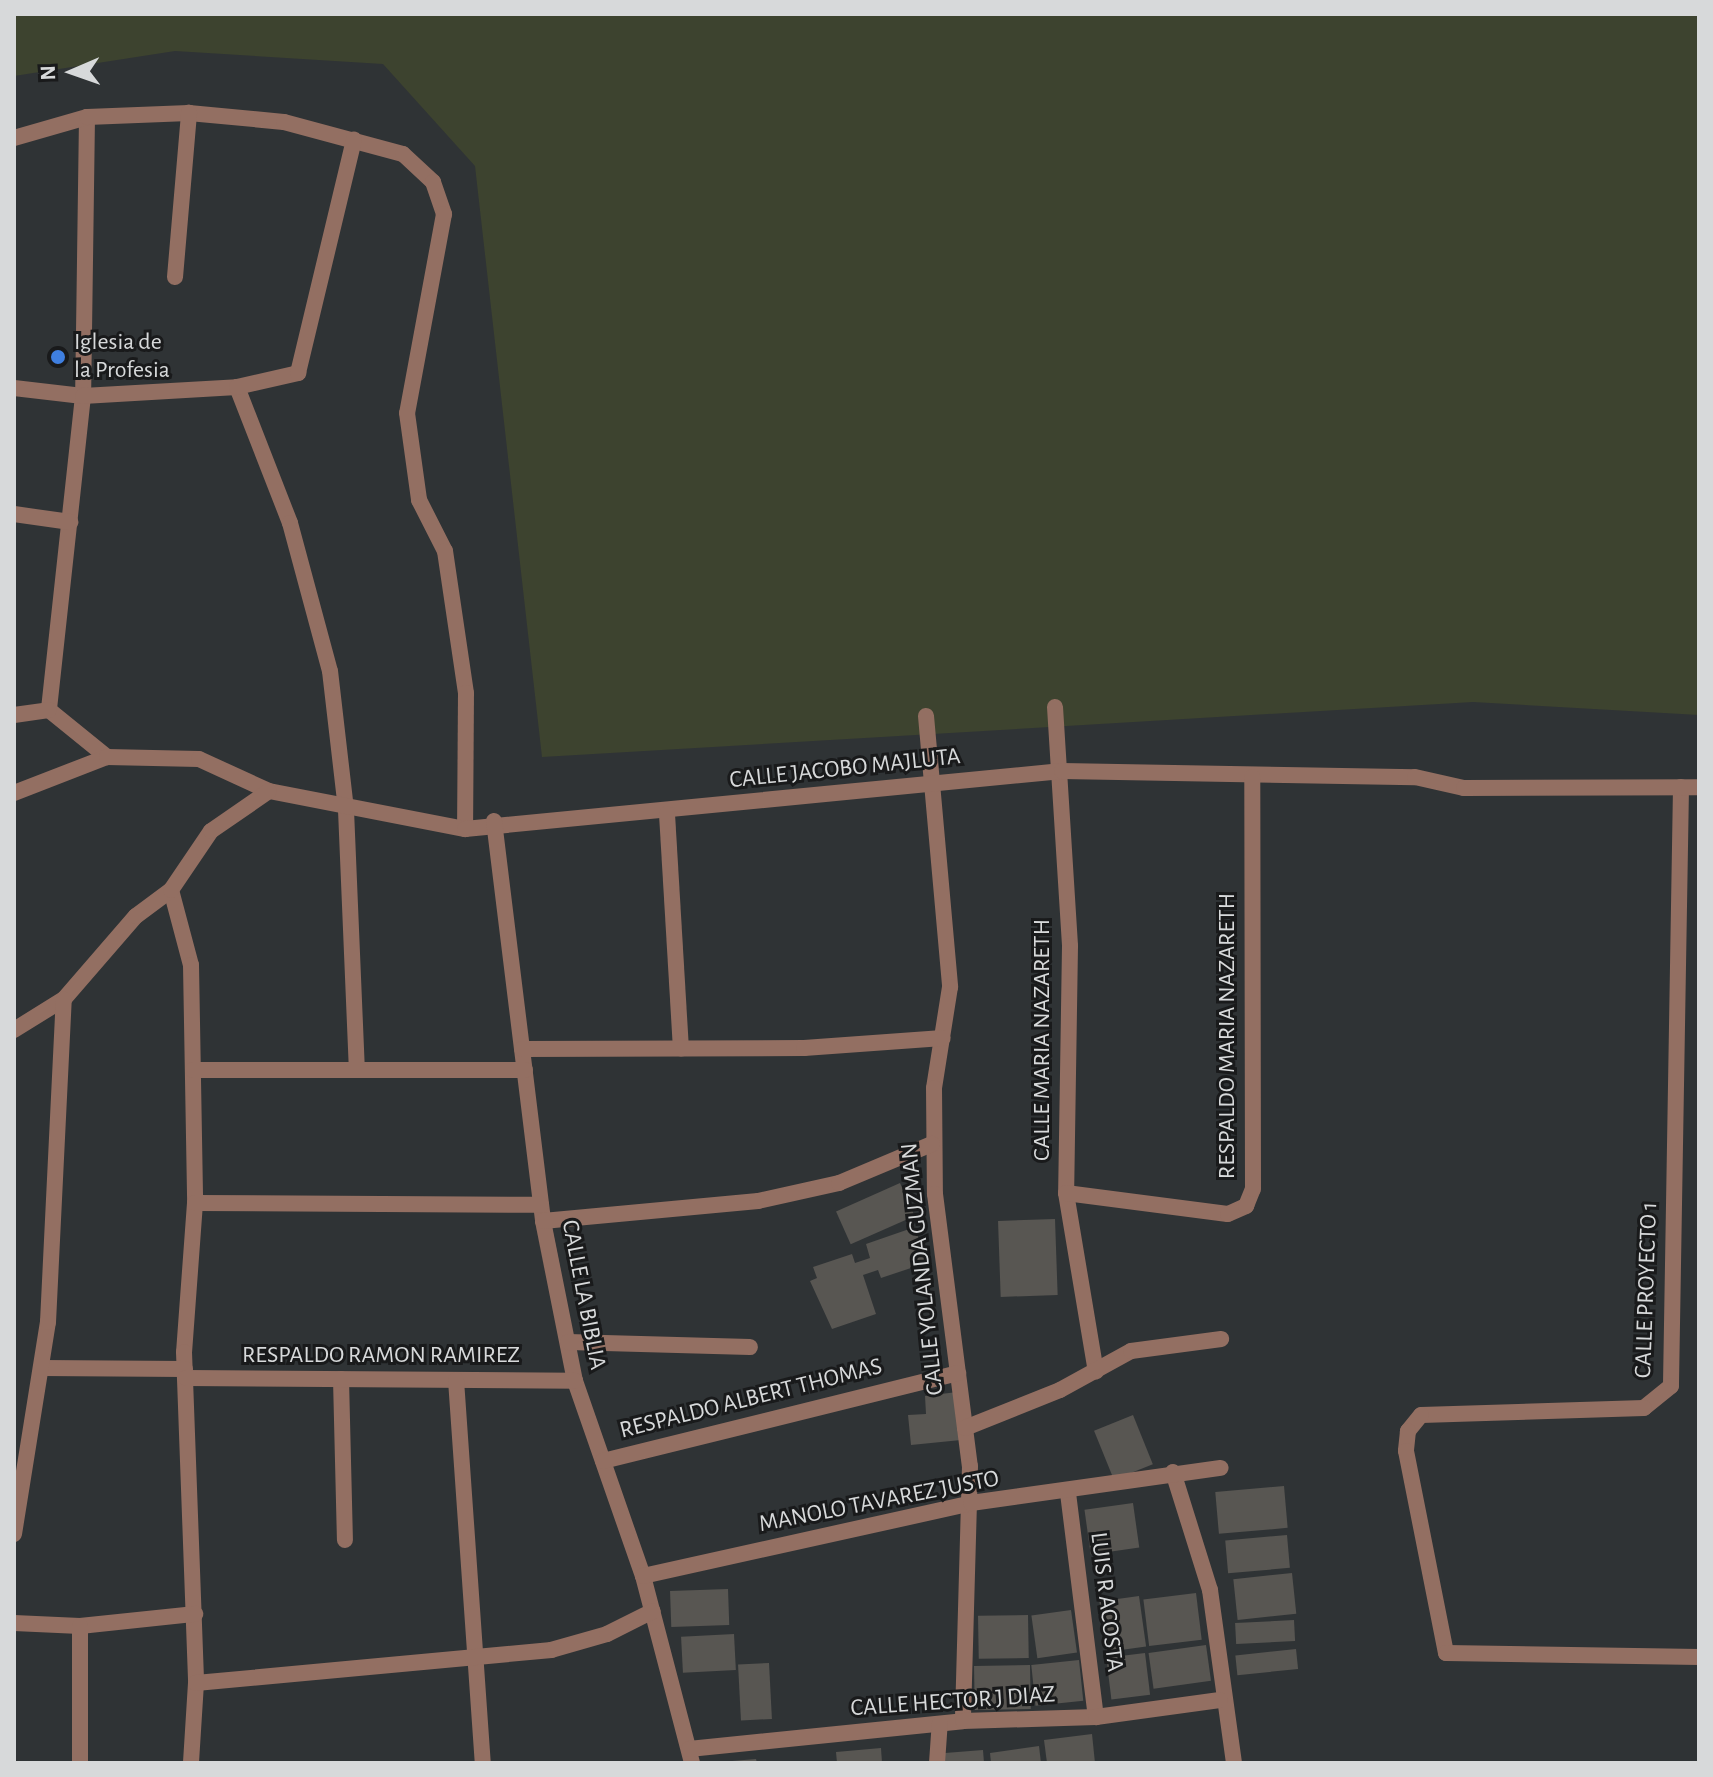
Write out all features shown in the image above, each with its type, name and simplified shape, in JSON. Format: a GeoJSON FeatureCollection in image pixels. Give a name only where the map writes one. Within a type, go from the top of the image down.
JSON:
{"type":"FeatureCollection","features":[{"type":"Feature","properties":{"kind":"street"},"geometry":{"type":"LineString","coordinates":[[175,277],[189,113]]}},
{"type":"Feature","properties":{"kind":"street"},"geometry":{"type":"LineString","coordinates":[[14,138],[87,117],[189,113],[284,122],[403,154],[433,182],[444,214],[407,413],[419,500],[445,551],[466,693],[465,829]]}},
{"type":"Feature","properties":{"kind":"street"},"geometry":{"type":"LineString","coordinates":[[49,710],[83,396],[87,117]]}},
{"type":"Feature","properties":{"kind":"street"},"geometry":{"type":"LineString","coordinates":[[14,388],[83,396],[237,387],[289,378],[303,363],[354,140]]}},
{"type":"Feature","properties":{"kind":"street"},"geometry":{"type":"LineString","coordinates":[[237,387],[290,523],[330,671],[346,810],[357,1070]]}},
{"type":"Feature","properties":{"kind":"street"},"geometry":{"type":"LineString","coordinates":[[14,514],[70,522]]}},
{"type":"Feature","properties":{"kind":"street","name":"CALLE MARIA NAZARETH"},"geometry":{"type":"LineString","coordinates":[[1055,707],[1062,771],[1070,946],[1066,1193],[1096,1372]]}},
{"type":"Feature","properties":{"kind":"street"},"geometry":{"type":"LineString","coordinates":[[14,715],[49,710],[107,757]]}},
{"type":"Feature","properties":{"kind":"street","name":"CALLE YOLANDA GUZMAN"},"geometry":{"type":"LineString","coordinates":[[926,716],[929,783],[950,987],[932,1144],[971,1503],[963,1721]]}},
{"type":"Feature","properties":{"kind":"street","name":"CALLE JACOBO MAJLUTA"},"geometry":{"type":"LineString","coordinates":[[14,793],[107,757],[199,759],[269,791],[346,810],[465,829],[494,821],[667,814],[929,783],[1062,771],[1699,787]]}},
{"type":"Feature","properties":{"kind":"street","name":"RESPALDO MARIA NAZARETH"},"geometry":{"type":"LineString","coordinates":[[1066,1193],[1228,1214],[1246,1206],[1253,1189],[1252,777]]}},
{"type":"Feature","properties":{"kind":"street","name":"CALLE PROYECTO 1"},"geometry":{"type":"LineString","coordinates":[[1681,787],[1671,1386],[1644,1408],[1421,1415],[1408,1431],[1406,1451],[1446,1653],[1699,1657]]}},
{"type":"Feature","properties":{"kind":"street"},"geometry":{"type":"LineString","coordinates":[[14,1030],[64,999],[136,916],[171,890],[211,831],[269,791]]}},
{"type":"Feature","properties":{"kind":"street"},"geometry":{"type":"LineString","coordinates":[[667,814],[681,1049]]}},
{"type":"Feature","properties":{"kind":"street","name":"CALLE LA BIBLIA"},"geometry":{"type":"LineString","coordinates":[[494,821],[542,1213],[575,1381],[643,1576],[690,1756]]}},
{"type":"Feature","properties":{"kind":"street"},"geometry":{"type":"LineString","coordinates":[[171,890],[191,965],[195,1203],[185,1374],[195,1614],[196,1683],[191,1763]]}},
{"type":"Feature","properties":{"kind":"street"},"geometry":{"type":"LineString","coordinates":[[14,1534],[41,1368],[64,999]]}},
{"type":"Feature","properties":{"kind":"street"},"geometry":{"type":"LineString","coordinates":[[522,1049],[681,1049],[943,1038]]}},
{"type":"Feature","properties":{"kind":"street"},"geometry":{"type":"LineString","coordinates":[[193,1070],[525,1070]]}},
{"type":"Feature","properties":{"kind":"street"},"geometry":{"type":"LineString","coordinates":[[195,1203],[542,1213],[758,1201],[839,1183],[932,1144]]}},
{"type":"Feature","properties":{"kind":"street"},"geometry":{"type":"LineString","coordinates":[[965,1428],[1096,1372],[1131,1351],[1221,1339]]}},
{"type":"Feature","properties":{"kind":"street"},"geometry":{"type":"LineString","coordinates":[[568,1342],[750,1347]]}},
{"type":"Feature","properties":{"kind":"street","name":"RESPALDO RAMON RAMIREZ"},"geometry":{"type":"LineString","coordinates":[[41,1368],[341,1379],[575,1381]]}},
{"type":"Feature","properties":{"kind":"street","name":"RESPALDO ALBERT THOMAS"},"geometry":{"type":"LineString","coordinates":[[603,1461],[958,1373]]}},
{"type":"Feature","properties":{"kind":"street"},"geometry":{"type":"LineString","coordinates":[[341,1379],[345,1540]]}},
{"type":"Feature","properties":{"kind":"street"},"geometry":{"type":"LineString","coordinates":[[456,1380],[483,1763]]}},
{"type":"Feature","properties":{"kind":"street","name":"MANOLO TAVAREZ JUSTO"},"geometry":{"type":"LineString","coordinates":[[643,1576],[971,1503],[1068,1493],[1173,1472],[1221,1468]]}},
{"type":"Feature","properties":{"kind":"street"},"geometry":{"type":"LineString","coordinates":[[1173,1472],[1210,1590],[1220,1700],[1234,1763]]}},
{"type":"Feature","properties":{"kind":"street","name":"LUIS R ACOSTA"},"geometry":{"type":"LineString","coordinates":[[1068,1493],[1096,1717]]}},
{"type":"Feature","properties":{"kind":"street"},"geometry":{"type":"LineString","coordinates":[[196,1683],[551,1650],[607,1634],[653,1611]]}},
{"type":"Feature","properties":{"kind":"street"},"geometry":{"type":"LineString","coordinates":[[14,1623],[80,1626],[195,1614]]}},
{"type":"Feature","properties":{"kind":"street"},"geometry":{"type":"LineString","coordinates":[[80,1626],[80,1763]]}},
{"type":"Feature","properties":{"kind":"street","name":"CALLE HECTOR J DIAZ"},"geometry":{"type":"LineString","coordinates":[[690,1756],[963,1721],[1096,1717],[1220,1700]]}},
{"type":"Feature","properties":{"kind":"street"},"geometry":{"type":"LineString","coordinates":[[937,1763],[940,1724]]}},
{"type":"Feature","properties":{"kind":"green space"},"geometry":{"type":"Polygon","coordinates":[[[14,14],[1699,14],[1699,715],[1473,702],[542,757],[475,166],[383,64],[175,51],[14,76],[14,14]]]}},
{"type":"Feature","properties":{"kind":"building"},"geometry":{"type":"Polygon","coordinates":[[[900,1183],[915,1216],[851,1244],[836,1211],[900,1183]]]}},
{"type":"Feature","properties":{"kind":"building"},"geometry":{"type":"Polygon","coordinates":[[[1055,1219],[1058,1295],[1001,1297],[998,1221],[1055,1219]]]}},
{"type":"Feature","properties":{"kind":"building"},"geometry":{"type":"Polygon","coordinates":[[[915,1227],[926,1263],[881,1278],[878,1270],[863,1275],[876,1314],[832,1329],[810,1281],[817,1278],[813,1267],[852,1254],[855,1263],[870,1258],[866,1244],[915,1227]]]}},
{"type":"Feature","properties":{"kind":"building"},"geometry":{"type":"Polygon","coordinates":[[[957,1392],[961,1440],[911,1445],[908,1415],[926,1414],[925,1396],[957,1392]]]}},
{"type":"Feature","properties":{"kind":"building"},"geometry":{"type":"Polygon","coordinates":[[[1133,1415],[1153,1464],[1114,1480],[1094,1431],[1133,1415]]]}},
{"type":"Feature","properties":{"kind":"building"},"geometry":{"type":"Polygon","coordinates":[[[1284,1486],[1288,1528],[1219,1534],[1215,1492],[1284,1486]]]}},
{"type":"Feature","properties":{"kind":"building"},"geometry":{"type":"Polygon","coordinates":[[[1133,1503],[1139,1548],[1091,1554],[1084,1510],[1133,1503]]]}},
{"type":"Feature","properties":{"kind":"building"},"geometry":{"type":"Polygon","coordinates":[[[1287,1535],[1290,1568],[1228,1573],[1225,1540],[1287,1535]]]}},
{"type":"Feature","properties":{"kind":"building"},"geometry":{"type":"Polygon","coordinates":[[[1292,1573],[1296,1614],[1238,1620],[1233,1579],[1292,1573]]]}},
{"type":"Feature","properties":{"kind":"building"},"geometry":{"type":"Polygon","coordinates":[[[728,1589],[729,1625],[671,1627],[670,1591],[728,1589]]]}},
{"type":"Feature","properties":{"kind":"building"},"geometry":{"type":"Polygon","coordinates":[[[1196,1593],[1202,1640],[1149,1646],[1143,1599],[1196,1593]]]}},
{"type":"Feature","properties":{"kind":"building"},"geometry":{"type":"Polygon","coordinates":[[[1139,1596],[1146,1647],[1106,1652],[1099,1602],[1139,1596]]]}},
{"type":"Feature","properties":{"kind":"building"},"geometry":{"type":"Polygon","coordinates":[[[1071,1610],[1077,1653],[1037,1658],[1031,1616],[1071,1610]]]}},
{"type":"Feature","properties":{"kind":"building"},"geometry":{"type":"Polygon","coordinates":[[[1028,1615],[1029,1658],[979,1659],[978,1616],[1028,1615]]]}},
{"type":"Feature","properties":{"kind":"building"},"geometry":{"type":"Polygon","coordinates":[[[1294,1620],[1295,1641],[1236,1644],[1235,1623],[1294,1620]]]}},
{"type":"Feature","properties":{"kind":"building"},"geometry":{"type":"Polygon","coordinates":[[[734,1634],[736,1670],[683,1673],[681,1637],[734,1634]]]}},
{"type":"Feature","properties":{"kind":"building"},"geometry":{"type":"Polygon","coordinates":[[[1206,1645],[1211,1681],[1154,1689],[1149,1653],[1206,1645]]]}},
{"type":"Feature","properties":{"kind":"building"},"geometry":{"type":"Polygon","coordinates":[[[1296,1649],[1298,1669],[1237,1675],[1235,1655],[1296,1649]]]}},
{"type":"Feature","properties":{"kind":"building"},"geometry":{"type":"Polygon","coordinates":[[[1145,1653],[1150,1695],[1111,1699],[1106,1658],[1145,1653]]]}},
{"type":"Feature","properties":{"kind":"building"},"geometry":{"type":"Polygon","coordinates":[[[1079,1660],[1083,1701],[1036,1706],[1031,1665],[1079,1660]]]}},
{"type":"Feature","properties":{"kind":"building"},"geometry":{"type":"Polygon","coordinates":[[[769,1663],[772,1719],[741,1721],[738,1665],[769,1663]]]}},
{"type":"Feature","properties":{"kind":"building"},"geometry":{"type":"Polygon","coordinates":[[[1030,1665],[1031,1709],[975,1710],[974,1666],[1030,1665]]]}},
{"type":"Feature","properties":{"kind":"building"},"geometry":{"type":"Polygon","coordinates":[[[1092,1734],[1095,1763],[1047,1763],[1044,1740],[1092,1734]]]}},
{"type":"Feature","properties":{"kind":"building"},"geometry":{"type":"Polygon","coordinates":[[[1039,1746],[1041,1763],[991,1763],[990,1753],[1039,1746]]]}},
{"type":"Feature","properties":{"kind":"building"},"geometry":{"type":"Polygon","coordinates":[[[881,1748],[882,1763],[837,1763],[836,1752],[881,1748]]]}},
{"type":"Feature","properties":{"kind":"building"},"geometry":{"type":"Polygon","coordinates":[[[983,1750],[984,1763],[945,1763],[945,1753],[983,1750]]]}},
{"type":"Feature","properties":{"kind":"building"},"geometry":{"type":"Polygon","coordinates":[[[756,1759],[757,1763],[732,1763],[732,1761],[756,1759]]]}},
{"type":"Feature","properties":{"kind":"place","name":"Iglesia de la Profesia"},"geometry":{"type":"Point","coordinates":[58,357]}}]}
